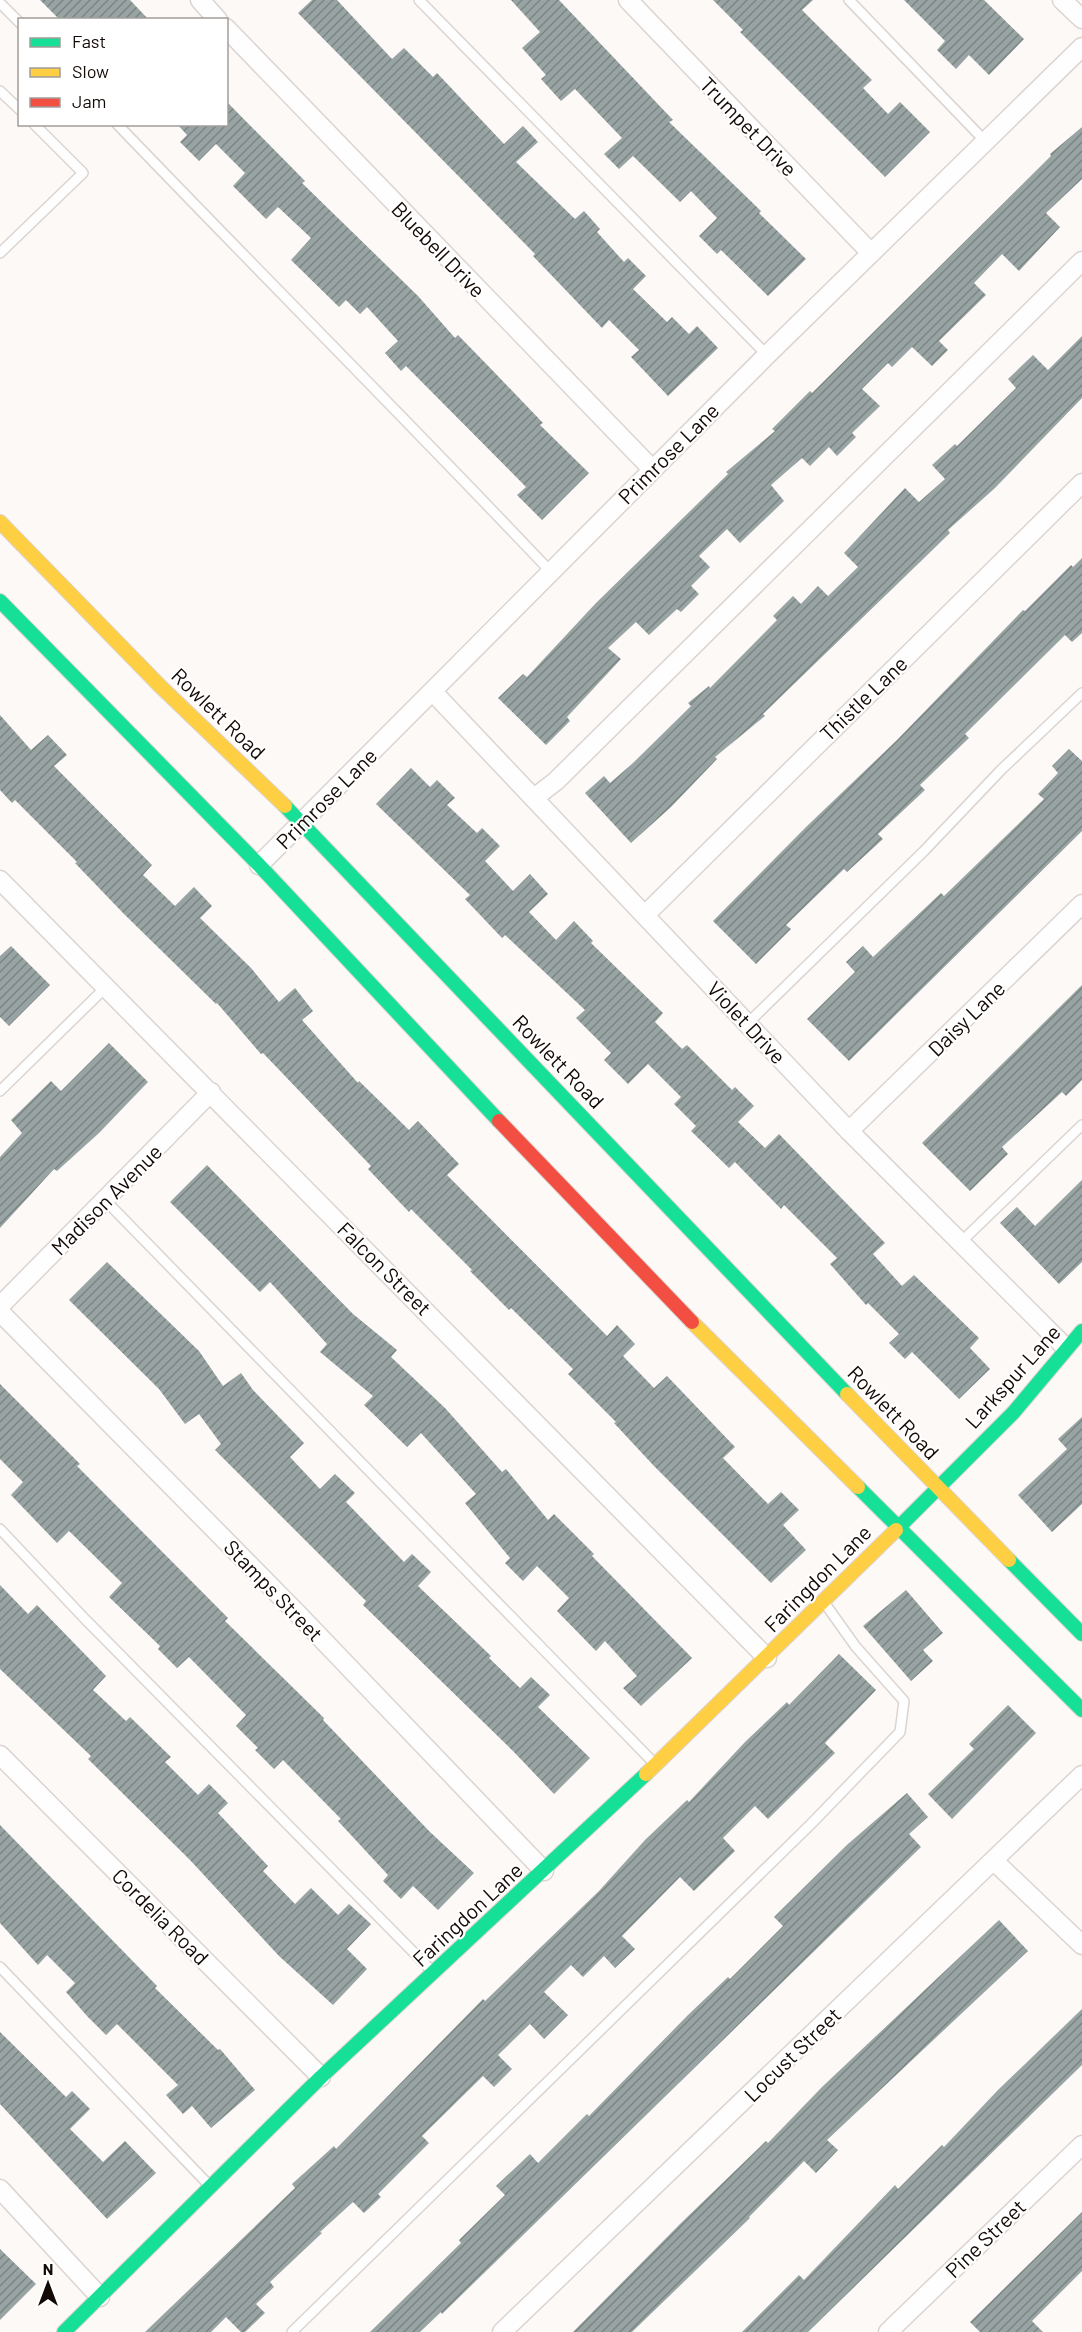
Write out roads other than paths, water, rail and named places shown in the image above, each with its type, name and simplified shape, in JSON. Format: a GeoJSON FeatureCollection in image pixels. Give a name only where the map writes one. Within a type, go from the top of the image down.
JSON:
{"type":"FeatureCollection","features":[{"type":"Feature","properties":{"kind":"main road","name":"Rowlett Road"},"geometry":{"type":"LineString","coordinates":[[0,522],[160,686],[302,822],[936,1487],[1082,1634]]}},
{"type":"Feature","properties":{"kind":"main road"},"geometry":{"type":"LineString","coordinates":[[0,601],[259,865],[637,1267],[1082,1710]]}},
{"type":"Feature","properties":{"kind":"main road","name":"Larkspur Lane"},"geometry":{"type":"LineString","coordinates":[[898,1527],[1013,1413],[1065,1347],[1082,1331]]}},
{"type":"Feature","properties":{"kind":"main road","name":"Faringdon Lane"},"geometry":{"type":"LineString","coordinates":[[64,2332],[321,2077],[656,1765],[898,1527]]}},
{"type":"Feature","properties":{"kind":"street"},"geometry":{"type":"LineString","coordinates":[[200,0],[216,18]]}},
{"type":"Feature","properties":{"kind":"street","name":"Trumpet Drive"},"geometry":{"type":"LineString","coordinates":[[628,0],[870,252]]}},
{"type":"Feature","properties":{"kind":"street"},"geometry":{"type":"LineString","coordinates":[[1062,0],[1082,20]]}},
{"type":"Feature","properties":{"kind":"street","name":"Bluebell Drive"},"geometry":{"type":"LineString","coordinates":[[228,30],[652,469]]}},
{"type":"Feature","properties":{"kind":"street","name":"Primrose Lane"},"geometry":{"type":"LineString","coordinates":[[259,865],[870,252],[1082,47]]}},
{"type":"Feature","properties":{"kind":"street"},"geometry":{"type":"LineString","coordinates":[[534,798],[556,781],[1082,261]]}},
{"type":"Feature","properties":{"kind":"street","name":"Thistle Lane"},"geometry":{"type":"LineString","coordinates":[[646,914],[1082,483]]}},
{"type":"Feature","properties":{"kind":"street","name":"Violet Drive"},"geometry":{"type":"LineString","coordinates":[[433,692],[646,914],[849,1131],[1065,1347]]}},
{"type":"Feature","properties":{"kind":"street","name":"Falcon Street"},"geometry":{"type":"LineString","coordinates":[[0,880],[212,1092],[767,1658]]}},
{"type":"Feature","properties":{"kind":"street","name":"Daisy Lane"},"geometry":{"type":"LineString","coordinates":[[849,1131],[1082,904]]}},
{"type":"Feature","properties":{"kind":"street","name":"Madison Avenue"},"geometry":{"type":"LineString","coordinates":[[0,1306],[212,1092]]}},
{"type":"Feature","properties":{"kind":"street","name":"Stamps Street"},"geometry":{"type":"LineString","coordinates":[[0,1312],[295,1611],[544,1871]]}},
{"type":"Feature","properties":{"kind":"street","name":"Cordelia Road"},"geometry":{"type":"LineString","coordinates":[[0,1755],[321,2077]]}},
{"type":"Feature","properties":{"kind":"street","name":"Locust Street"},"geometry":{"type":"LineString","coordinates":[[502,2332],[1082,1775]]}},
{"type":"Feature","properties":{"kind":"street"},"geometry":{"type":"LineString","coordinates":[[994,1861],[1082,1945]]}},
{"type":"Feature","properties":{"kind":"street","name":"Pine Street"},"geometry":{"type":"LineString","coordinates":[[888,2332],[1082,2145]]}},
{"type":"Feature","properties":{"kind":"street"},"geometry":{"type":"LineString","coordinates":[[0,2189],[100,2297]]}},
{"type":"Feature","properties":{"kind":"lane"},"geometry":{"type":"LineString","coordinates":[[419,0],[767,355]]}},
{"type":"Feature","properties":{"kind":"lane"},"geometry":{"type":"LineString","coordinates":[[849,0],[985,141]]}},
{"type":"Feature","properties":{"kind":"lane"},"geometry":{"type":"LineString","coordinates":[[0,3],[18,21]]}},
{"type":"Feature","properties":{"kind":"lane"},"geometry":{"type":"LineString","coordinates":[[0,91],[18,108]]}},
{"type":"Feature","properties":{"kind":"lane"},"geometry":{"type":"LineString","coordinates":[[0,253],[83,174],[36,126]]}},
{"type":"Feature","properties":{"kind":"lane"},"geometry":{"type":"LineString","coordinates":[[119,126],[308,324],[390,402],[551,572]]}},
{"type":"Feature","properties":{"kind":"lane"},"geometry":{"type":"LineString","coordinates":[[748,1023],[908,867],[1001,770],[1082,693]]}},
{"type":"Feature","properties":{"kind":"lane"},"geometry":{"type":"LineString","coordinates":[[0,1091],[107,986]]}},
{"type":"Feature","properties":{"kind":"lane"},"geometry":{"type":"LineString","coordinates":[[961,1242],[1082,1125]]}},
{"type":"Feature","properties":{"kind":"lane"},"geometry":{"type":"LineString","coordinates":[[105,1200],[656,1765]]}},
{"type":"Feature","properties":{"kind":"lane"},"geometry":{"type":"LineString","coordinates":[[0,1529],[84,1618],[434,1972]]}},
{"type":"Feature","properties":{"kind":"lane"},"geometry":{"type":"LineString","coordinates":[[292,2332],[811,1824],[900,1732],[904,1701],[856,1647],[823,1602]]}},
{"type":"Feature","properties":{"kind":"lane"},"geometry":{"type":"LineString","coordinates":[[0,1967],[210,2185]]}}]}
